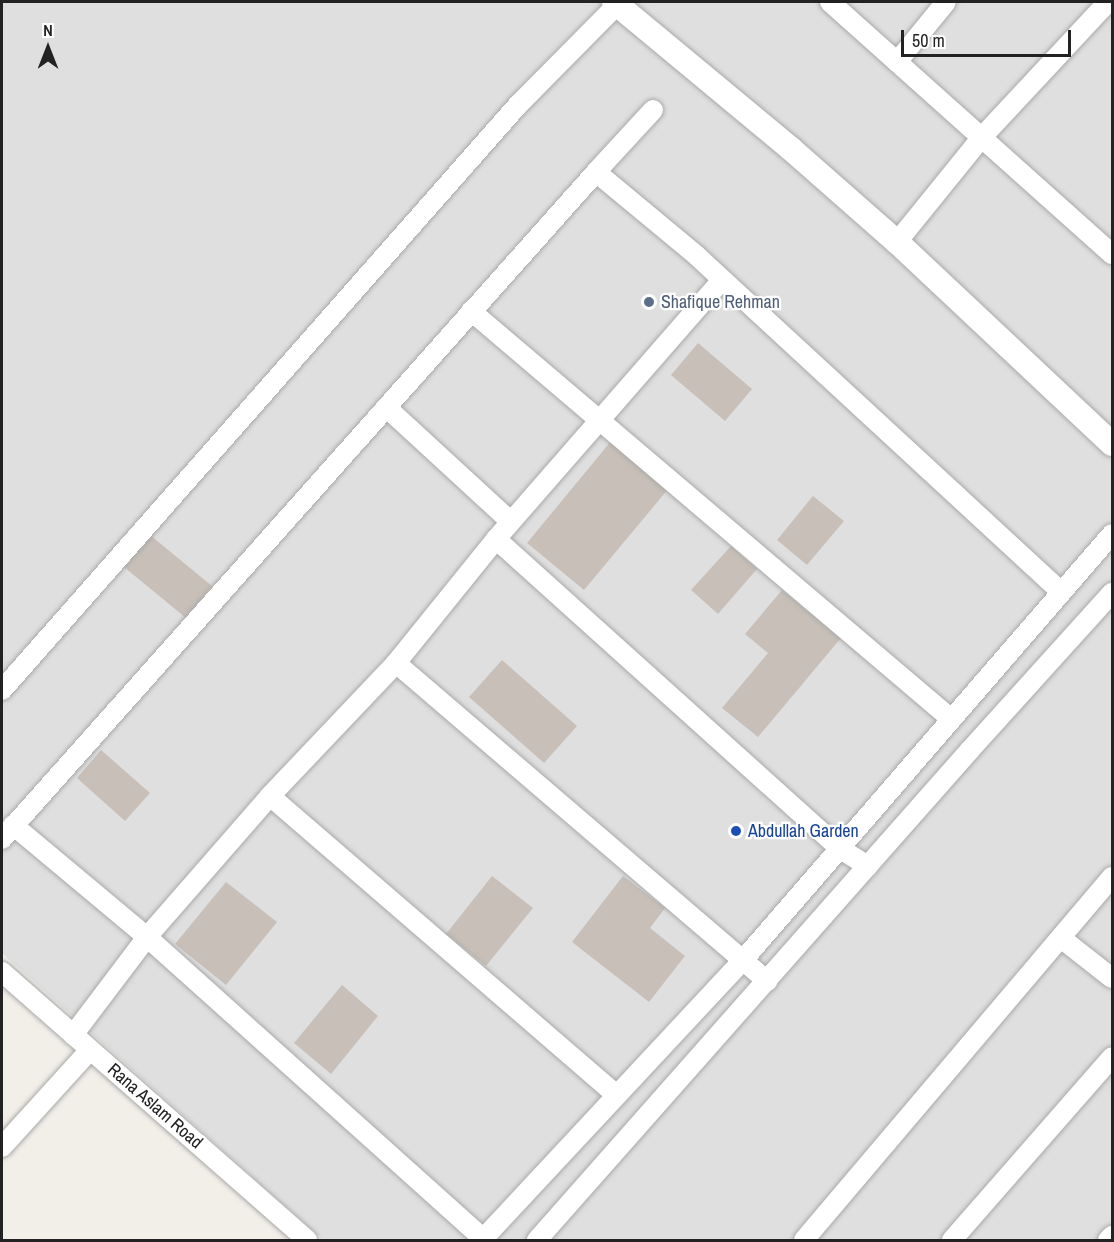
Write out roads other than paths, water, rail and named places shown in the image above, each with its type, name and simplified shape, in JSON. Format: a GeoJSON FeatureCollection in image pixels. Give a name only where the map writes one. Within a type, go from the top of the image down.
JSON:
{"type":"FeatureCollection","features":[{"type":"Feature","properties":{"kind":"street"},"geometry":{"type":"LineString","coordinates":[[830,2],[1113,254]]}},
{"type":"Feature","properties":{"kind":"street"},"geometry":{"type":"LineString","coordinates":[[897,62],[946,2]]}},
{"type":"Feature","properties":{"kind":"street"},"geometry":{"type":"LineString","coordinates":[[897,242],[982,137],[1108,2]]}},
{"type":"Feature","properties":{"kind":"street"},"geometry":{"type":"LineString","coordinates":[[2,690],[518,105],[617,3],[791,149],[897,242],[1113,444]]}},
{"type":"Feature","properties":{"kind":"street"},"geometry":{"type":"LineString","coordinates":[[653,110],[7,832],[147,937],[483,1239],[744,959],[1113,534]]}},
{"type":"Feature","properties":{"kind":"street"},"geometry":{"type":"LineString","coordinates":[[596,172],[697,256],[721,281],[1061,592]]}},
{"type":"Feature","properties":{"kind":"street"},"geometry":{"type":"LineString","coordinates":[[73,1035],[147,937],[270,796],[396,663],[496,539],[602,421],[721,281]]}},
{"type":"Feature","properties":{"kind":"street"},"geometry":{"type":"LineString","coordinates":[[471,311],[951,718]]}},
{"type":"Feature","properties":{"kind":"street"},"geometry":{"type":"LineString","coordinates":[[387,408],[511,522]]}},
{"type":"Feature","properties":{"kind":"street"},"geometry":{"type":"LineString","coordinates":[[496,539],[839,848],[868,866]]}},
{"type":"Feature","properties":{"kind":"street"},"geometry":{"type":"LineString","coordinates":[[537,1240],[1113,592]]}},
{"type":"Feature","properties":{"kind":"street"},"geometry":{"type":"LineString","coordinates":[[396,663],[768,981]]}},
{"type":"Feature","properties":{"kind":"street"},"geometry":{"type":"LineString","coordinates":[[270,796],[616,1095]]}},
{"type":"Feature","properties":{"kind":"street"},"geometry":{"type":"LineString","coordinates":[[804,1240],[1113,877]]}},
{"type":"Feature","properties":{"kind":"street"},"geometry":{"type":"LineString","coordinates":[[1061,938],[1113,978]]}},
{"type":"Feature","properties":{"kind":"street","name":"Rana Aslam Road"},"geometry":{"type":"LineString","coordinates":[[2,972],[308,1240]]}},
{"type":"Feature","properties":{"kind":"street"},"geometry":{"type":"LineString","coordinates":[[2,1147],[90,1050]]}},
{"type":"Feature","properties":{"kind":"street"},"geometry":{"type":"LineString","coordinates":[[952,1240],[1113,1057]]}},
{"type":"Feature","properties":{"kind":"place","name":"Shafique Rehman"},"geometry":{"type":"Point","coordinates":[649,302]}},
{"type":"Feature","properties":{"kind":"place","name":"Abdullah Garden"},"geometry":{"type":"Point","coordinates":[736,831]}}]}
